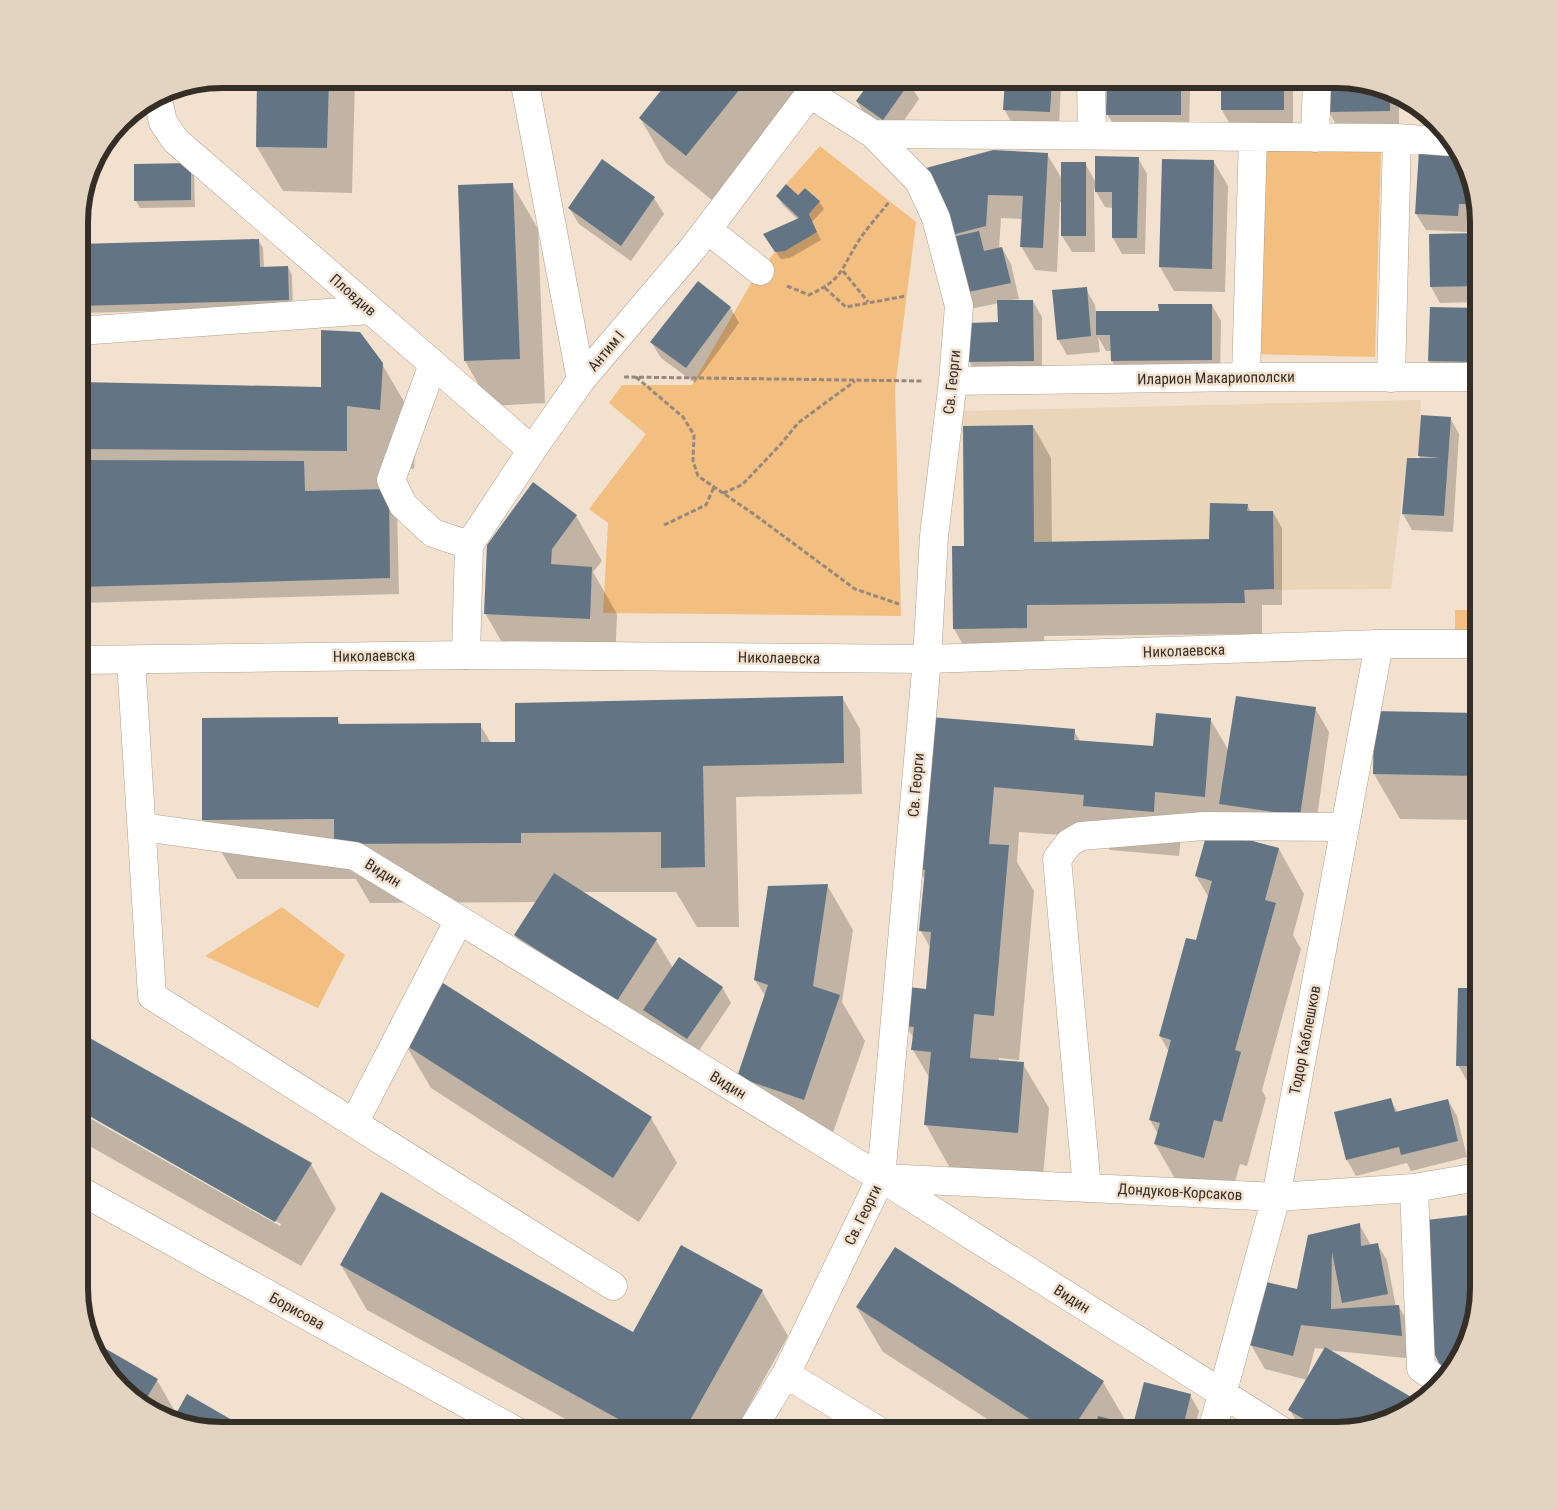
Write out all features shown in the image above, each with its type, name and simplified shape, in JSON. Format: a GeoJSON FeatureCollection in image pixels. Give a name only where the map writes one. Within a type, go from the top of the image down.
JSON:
{"type":"FeatureCollection","features":[{"type":"Feature","properties":{"kind":"street"},"geometry":{"type":"LineString","coordinates":[[526,88],[581,380]]}},
{"type":"Feature","properties":{"kind":"street","name":"Антим I"},"geometry":{"type":"LineString","coordinates":[[469,545],[581,380],[708,230],[814,88]]}},
{"type":"Feature","properties":{"kind":"street","name":"Св. Георги"},"geometry":{"type":"LineString","coordinates":[[757,1422],[786,1374],[881,1178],[927,659],[934,536],[953,381],[959,306],[936,218],[919,181],[873,134],[817,88]]}},
{"type":"Feature","properties":{"kind":"street"},"geometry":{"type":"LineString","coordinates":[[1091,88],[1092,135]]}},
{"type":"Feature","properties":{"kind":"street"},"geometry":{"type":"LineString","coordinates":[[1315,138],[1317,88]]}},
{"type":"Feature","properties":{"kind":"street","name":"Пловдив"},"geometry":{"type":"LineString","coordinates":[[159,103],[163,122],[175,140],[532,450]]}},
{"type":"Feature","properties":{"kind":"street"},"geometry":{"type":"LineString","coordinates":[[873,134],[1397,138],[1443,141]]}},
{"type":"Feature","properties":{"kind":"street"},"geometry":{"type":"LineString","coordinates":[[919,181],[922,134]]}},
{"type":"Feature","properties":{"kind":"street"},"geometry":{"type":"LineString","coordinates":[[1246,377],[1253,137]]}},
{"type":"Feature","properties":{"kind":"street"},"geometry":{"type":"LineString","coordinates":[[1391,378],[1397,138]]}},
{"type":"Feature","properties":{"kind":"street"},"geometry":{"type":"LineString","coordinates":[[708,230],[760,271]]}},
{"type":"Feature","properties":{"kind":"street"},"geometry":{"type":"LineString","coordinates":[[88,331],[370,310]]}},
{"type":"Feature","properties":{"kind":"street"},"geometry":{"type":"LineString","coordinates":[[433,364],[391,480],[403,504],[433,534],[469,545],[466,655]]}},
{"type":"Feature","properties":{"kind":"street","name":"Иларион Макариополски"},"geometry":{"type":"LineString","coordinates":[[953,381],[1246,377],[1470,377]]}},
{"type":"Feature","properties":{"kind":"street","name":"Николаевска"},"geometry":{"type":"LineString","coordinates":[[88,660],[466,655],[927,659],[1379,644],[1470,644]]}},
{"type":"Feature","properties":{"kind":"street","name":"Тодор Каблешков"},"geometry":{"type":"LineString","coordinates":[[1214,1422],[1220,1394],[1276,1197],[1379,644]]}},
{"type":"Feature","properties":{"kind":"street"},"geometry":{"type":"LineString","coordinates":[[131,660],[152,996],[613,1286]]}},
{"type":"Feature","properties":{"kind":"street"},"geometry":{"type":"LineString","coordinates":[[1086,1188],[1057,859],[1069,843],[1080,836],[1204,826],[1345,827]]}},
{"type":"Feature","properties":{"kind":"street","name":"Видин"},"geometry":{"type":"LineString","coordinates":[[142,827],[355,856],[881,1178],[1267,1422]]}},
{"type":"Feature","properties":{"kind":"street"},"geometry":{"type":"LineString","coordinates":[[354,1123],[459,920]]}},
{"type":"Feature","properties":{"kind":"street","name":"Дондуков-Корсаков"},"geometry":{"type":"LineString","coordinates":[[881,1178],[1276,1197],[1414,1188],[1470,1178]]}},
{"type":"Feature","properties":{"kind":"street"},"geometry":{"type":"LineString","coordinates":[[1414,1188],[1421,1368],[1435,1378]]}},
{"type":"Feature","properties":{"kind":"street","name":"Борисова"},"geometry":{"type":"LineString","coordinates":[[88,1195],[500,1422]]}},
{"type":"Feature","properties":{"kind":"street"},"geometry":{"type":"LineString","coordinates":[[786,1374],[864,1422]]}},
{"type":"Feature","properties":{"kind":"path"},"geometry":{"type":"LineString","coordinates":[[760,271],[791,288],[809,295],[825,288],[843,271],[856,244],[890,202]]}},
{"type":"Feature","properties":{"kind":"path"},"geometry":{"type":"LineString","coordinates":[[843,271],[868,302]]}},
{"type":"Feature","properties":{"kind":"path"},"geometry":{"type":"LineString","coordinates":[[825,288],[846,308],[868,302],[906,296]]}},
{"type":"Feature","properties":{"kind":"path"},"geometry":{"type":"LineString","coordinates":[[581,380],[636,377],[953,381]]}},
{"type":"Feature","properties":{"kind":"path"},"geometry":{"type":"LineString","coordinates":[[636,377],[683,417],[694,435],[693,461],[698,476],[855,589],[930,614]]}},
{"type":"Feature","properties":{"kind":"path"},"geometry":{"type":"LineString","coordinates":[[723,493],[742,485],[798,423],[855,380]]}},
{"type":"Feature","properties":{"kind":"path"},"geometry":{"type":"LineString","coordinates":[[664,524],[706,505],[714,487]]}},
{"type":"Feature","properties":{"kind":"shaded area"},"geometry":{"type":"Polygon","coordinates":[[[820,146],[916,222],[895,389],[901,616],[603,613],[608,523],[589,509],[646,434],[609,403],[622,385],[692,385],[753,280],[775,252],[785,250],[817,232],[809,214],[820,200],[805,188],[798,195],[786,184],[820,146]]]}},
{"type":"Feature","properties":{"kind":"shaded area"},"geometry":{"type":"Polygon","coordinates":[[[1257,149],[1381,152],[1375,357],[1251,354],[1257,149]]]}},
{"type":"Feature","properties":{"kind":"shaded area"},"geometry":{"type":"Polygon","coordinates":[[[1421,400],[1418,456],[1407,458],[1391,589],[1245,590],[1245,603],[1027,605],[1027,628],[953,629],[952,546],[964,546],[962,411],[1421,400]]]}},
{"type":"Feature","properties":{"kind":"shaded area"},"geometry":{"type":"Polygon","coordinates":[[[1455,610],[1470,610],[1470,631],[1455,632],[1455,610]]]}},
{"type":"Feature","properties":{"kind":"shaded area"},"geometry":{"type":"Polygon","coordinates":[[[282,907],[345,955],[318,1008],[205,956],[282,907]]]}},
{"type":"Feature","properties":{"kind":"building"},"geometry":{"type":"Polygon","coordinates":[[[257,88],[329,88],[327,148],[256,147],[257,88]]]}},
{"type":"Feature","properties":{"kind":"building"},"geometry":{"type":"Polygon","coordinates":[[[663,88],[741,88],[686,156],[639,118],[663,88]]]}},
{"type":"Feature","properties":{"kind":"building"},"geometry":{"type":"Polygon","coordinates":[[[865,88],[906,88],[883,120],[856,101],[865,88]]]}},
{"type":"Feature","properties":{"kind":"building"},"geometry":{"type":"Polygon","coordinates":[[[1004,88],[1051,88],[1050,112],[1003,110],[1004,88]]]}},
{"type":"Feature","properties":{"kind":"building"},"geometry":{"type":"Polygon","coordinates":[[[1107,88],[1181,88],[1181,115],[1106,115],[1107,88]]]}},
{"type":"Feature","properties":{"kind":"building"},"geometry":{"type":"Polygon","coordinates":[[[1221,88],[1284,88],[1284,110],[1221,110],[1221,88]]]}},
{"type":"Feature","properties":{"kind":"building"},"geometry":{"type":"Polygon","coordinates":[[[1327,88],[1362,90],[1390,99],[1390,111],[1328,112],[1327,88]]]}},
{"type":"Feature","properties":{"kind":"building"},"geometry":{"type":"Polygon","coordinates":[[[993,150],[1048,153],[1043,248],[1020,247],[1023,196],[988,195],[986,226],[944,237],[926,168],[993,150]]]}},
{"type":"Feature","properties":{"kind":"building"},"geometry":{"type":"Polygon","coordinates":[[[1419,150],[1451,152],[1465,186],[1468,204],[1459,204],[1458,216],[1415,214],[1419,150]]]}},
{"type":"Feature","properties":{"kind":"building"},"geometry":{"type":"Polygon","coordinates":[[[1095,156],[1139,157],[1137,238],[1112,238],[1112,192],[1095,192],[1095,156]]]}},
{"type":"Feature","properties":{"kind":"building"},"geometry":{"type":"Polygon","coordinates":[[[602,159],[655,197],[621,246],[568,208],[602,159]]]}},
{"type":"Feature","properties":{"kind":"building"},"geometry":{"type":"Polygon","coordinates":[[[1162,159],[1214,160],[1212,269],[1159,267],[1162,159]]]}},
{"type":"Feature","properties":{"kind":"building"},"geometry":{"type":"Polygon","coordinates":[[[1061,162],[1086,162],[1086,236],[1061,236],[1061,162]]]}},
{"type":"Feature","properties":{"kind":"building"},"geometry":{"type":"Polygon","coordinates":[[[191,163],[191,200],[134,201],[134,164],[191,163]]]}},
{"type":"Feature","properties":{"kind":"building"},"geometry":{"type":"Polygon","coordinates":[[[513,183],[520,359],[464,361],[458,185],[513,183]]]}},
{"type":"Feature","properties":{"kind":"building"},"geometry":{"type":"Polygon","coordinates":[[[786,184],[798,195],[805,188],[820,201],[809,214],[817,232],[785,251],[775,252],[763,234],[799,218],[776,196],[786,184]]]}},
{"type":"Feature","properties":{"kind":"building"},"geometry":{"type":"Polygon","coordinates":[[[979,231],[984,251],[1002,247],[1011,283],[959,294],[948,238],[979,231]]]}},
{"type":"Feature","properties":{"kind":"building"},"geometry":{"type":"Polygon","coordinates":[[[1470,233],[1470,286],[1430,287],[1429,234],[1470,233]]]}},
{"type":"Feature","properties":{"kind":"building"},"geometry":{"type":"Polygon","coordinates":[[[259,239],[260,267],[288,266],[289,300],[88,306],[88,244],[259,239]]]}},
{"type":"Feature","properties":{"kind":"building"},"geometry":{"type":"Polygon","coordinates":[[[698,281],[731,307],[686,368],[650,342],[698,281]]]}},
{"type":"Feature","properties":{"kind":"building"},"geometry":{"type":"Polygon","coordinates":[[[1087,287],[1091,336],[1057,340],[1052,290],[1087,287]]]}},
{"type":"Feature","properties":{"kind":"building"},"geometry":{"type":"Polygon","coordinates":[[[997,300],[1033,300],[1034,361],[967,362],[967,323],[998,322],[997,300]]]}},
{"type":"Feature","properties":{"kind":"building"},"geometry":{"type":"Polygon","coordinates":[[[1158,304],[1212,304],[1212,360],[1111,361],[1110,335],[1096,335],[1096,311],[1159,311],[1158,304]]]}},
{"type":"Feature","properties":{"kind":"building"},"geometry":{"type":"Polygon","coordinates":[[[1430,307],[1470,308],[1470,362],[1428,361],[1430,307]]]}},
{"type":"Feature","properties":{"kind":"building"},"geometry":{"type":"Polygon","coordinates":[[[321,330],[360,332],[383,363],[380,410],[347,406],[347,451],[88,449],[88,382],[321,387],[321,330]]]}},
{"type":"Feature","properties":{"kind":"building"},"geometry":{"type":"Polygon","coordinates":[[[1421,415],[1451,417],[1444,516],[1402,514],[1407,458],[1441,458],[1418,456],[1421,415]]]}},
{"type":"Feature","properties":{"kind":"building"},"geometry":{"type":"Polygon","coordinates":[[[1033,425],[1034,542],[1209,539],[1210,503],[1248,504],[1247,511],[1273,511],[1274,589],[1244,590],[1245,603],[1027,605],[1027,628],[953,629],[952,546],[964,546],[963,426],[1033,425]]]}},
{"type":"Feature","properties":{"kind":"building"},"geometry":{"type":"Polygon","coordinates":[[[88,460],[304,461],[305,491],[389,489],[390,578],[88,587],[88,460]]]}},
{"type":"Feature","properties":{"kind":"building"},"geometry":{"type":"Polygon","coordinates":[[[533,482],[577,515],[552,549],[551,564],[592,567],[590,619],[484,614],[487,545],[533,482]]]}},
{"type":"Feature","properties":{"kind":"building"},"geometry":{"type":"Polygon","coordinates":[[[843,696],[844,763],[703,766],[705,867],[661,868],[661,832],[521,833],[521,843],[334,844],[334,819],[202,820],[202,718],[338,717],[338,724],[481,723],[481,742],[515,742],[515,703],[843,696]]]}},
{"type":"Feature","properties":{"kind":"building"},"geometry":{"type":"Polygon","coordinates":[[[1236,696],[1316,707],[1300,816],[1219,804],[1236,696]]]}},
{"type":"Feature","properties":{"kind":"building"},"geometry":{"type":"Polygon","coordinates":[[[1374,711],[1470,713],[1470,776],[1373,774],[1374,711]]]}},
{"type":"Feature","properties":{"kind":"building"},"geometry":{"type":"Polygon","coordinates":[[[1156,713],[1211,718],[1205,797],[1155,792],[1154,812],[1083,806],[1084,795],[994,787],[989,844],[1009,845],[994,1016],[974,1014],[970,1058],[1024,1062],[1018,1133],[924,1125],[931,1052],[911,1050],[914,1027],[905,1026],[908,987],[926,989],[931,932],[919,931],[925,870],[917,869],[930,717],[1075,729],[1074,740],[1153,746],[1156,713]]]}},
{"type":"Feature","properties":{"kind":"building"},"geometry":{"type":"Polygon","coordinates":[[[1208,829],[1279,848],[1265,900],[1276,903],[1235,1050],[1241,1052],[1222,1122],[1214,1120],[1204,1158],[1154,1144],[1160,1123],[1149,1120],[1171,1040],[1159,1036],[1186,938],[1196,940],[1212,881],[1195,876],[1208,829]]]}},
{"type":"Feature","properties":{"kind":"building"},"geometry":{"type":"Polygon","coordinates":[[[554,873],[657,939],[617,1001],[514,935],[554,873]]]}},
{"type":"Feature","properties":{"kind":"building"},"geometry":{"type":"Polygon","coordinates":[[[828,884],[813,986],[840,995],[804,1100],[737,1077],[768,985],[754,980],[768,886],[828,884]]]}},
{"type":"Feature","properties":{"kind":"building"},"geometry":{"type":"Polygon","coordinates":[[[679,957],[723,987],[687,1039],[643,1010],[679,957]]]}},
{"type":"Feature","properties":{"kind":"building"},"geometry":{"type":"Polygon","coordinates":[[[443,983],[652,1117],[613,1178],[404,1044],[443,983]]]}},
{"type":"Feature","properties":{"kind":"building"},"geometry":{"type":"Polygon","coordinates":[[[1458,988],[1470,988],[1470,1066],[1456,1066],[1458,988]]]}},
{"type":"Feature","properties":{"kind":"building"},"geometry":{"type":"Polygon","coordinates":[[[88,1037],[312,1163],[275,1222],[88,1115],[88,1037]]]}},
{"type":"Feature","properties":{"kind":"building"},"geometry":{"type":"Polygon","coordinates":[[[1391,1098],[1395,1112],[1448,1099],[1458,1141],[1401,1155],[1399,1147],[1346,1160],[1334,1112],[1391,1098]]]}},
{"type":"Feature","properties":{"kind":"building"},"geometry":{"type":"Polygon","coordinates":[[[381,1192],[633,1332],[681,1245],[763,1290],[689,1422],[624,1422],[340,1265],[381,1192]]]}},
{"type":"Feature","properties":{"kind":"building"},"geometry":{"type":"Polygon","coordinates":[[[1470,1215],[1470,1289],[1467,1315],[1452,1356],[1443,1368],[1432,1349],[1418,1221],[1470,1215]]]}},
{"type":"Feature","properties":{"kind":"building"},"geometry":{"type":"Polygon","coordinates":[[[1360,1223],[1361,1246],[1378,1243],[1388,1294],[1342,1303],[1332,1252],[1331,1309],[1399,1305],[1402,1336],[1301,1325],[1293,1356],[1249,1345],[1266,1282],[1297,1289],[1308,1235],[1360,1223]]]}},
{"type":"Feature","properties":{"kind":"building"},"geometry":{"type":"Polygon","coordinates":[[[895,1247],[1104,1381],[1077,1422],[1034,1422],[856,1307],[895,1247]]]}},
{"type":"Feature","properties":{"kind":"building"},"geometry":{"type":"Polygon","coordinates":[[[100,1346],[158,1379],[146,1399],[115,1370],[100,1346]]]}},
{"type":"Feature","properties":{"kind":"building"},"geometry":{"type":"Polygon","coordinates":[[[1325,1347],[1413,1398],[1403,1405],[1387,1412],[1371,1418],[1353,1421],[1309,1422],[1288,1410],[1325,1347]]]}},
{"type":"Feature","properties":{"kind":"building"},"geometry":{"type":"Polygon","coordinates":[[[1144,1382],[1191,1394],[1184,1422],[1134,1422],[1144,1382]]]}},
{"type":"Feature","properties":{"kind":"building"},"geometry":{"type":"Polygon","coordinates":[[[187,1394],[235,1422],[195,1420],[176,1414],[187,1394]]]}},
{"type":"Feature","properties":{"kind":"building"},"geometry":{"type":"Polygon","coordinates":[[[1098,1416],[1121,1422],[1097,1422],[1098,1416]]]}}]}
